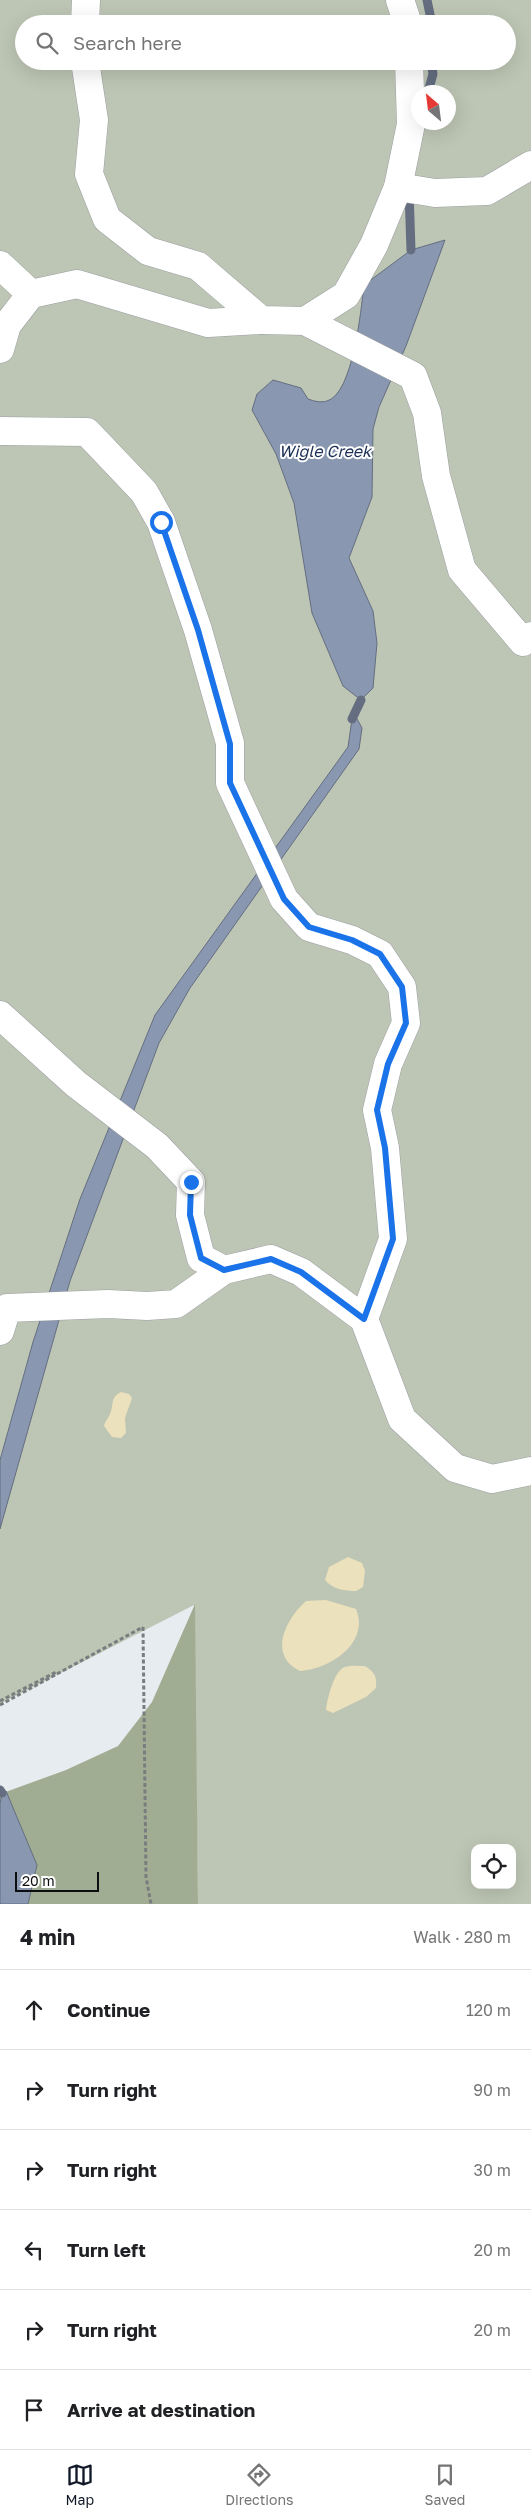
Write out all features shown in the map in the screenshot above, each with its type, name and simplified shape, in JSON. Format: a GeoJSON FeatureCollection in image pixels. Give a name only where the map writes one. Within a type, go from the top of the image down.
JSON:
{"type":"FeatureCollection","features":[{"type":"Feature","properties":{"kind":"lane"},"geometry":{"type":"LineString","coordinates":[[85,15],[86,0]]}},
{"type":"Feature","properties":{"kind":"lane"},"geometry":{"type":"LineString","coordinates":[[400,0],[405,15]]}},
{"type":"Feature","properties":{"kind":"lane"},"geometry":{"type":"LineString","coordinates":[[86,70],[94,120],[89,174],[107,218],[148,251],[198,266],[261,320]]}},
{"type":"Feature","properties":{"kind":"lane"},"geometry":{"type":"LineString","coordinates":[[305,321],[346,295],[374,245],[398,187],[411,124],[409,70]]}},
{"type":"Feature","properties":{"kind":"lane"},"geometry":{"type":"LineString","coordinates":[[398,187],[435,193],[487,191],[531,165]]}},
{"type":"Feature","properties":{"kind":"lane"},"geometry":{"type":"LineString","coordinates":[[0,265],[31,294]]}},
{"type":"Feature","properties":{"kind":"lane"},"geometry":{"type":"LineString","coordinates":[[0,349],[7,325],[31,294],[77,284],[208,324],[261,320],[305,321],[414,376],[426,413],[436,476],[462,570],[523,642],[531,636]]}},
{"type":"Feature","properties":{"kind":"lane"},"geometry":{"type":"LineString","coordinates":[[0,431],[88,432],[144,492],[161,522],[198,630],[230,744],[230,783],[284,899],[309,927],[352,940],[380,954],[402,987],[406,1023],[388,1064],[377,1110],[385,1148],[393,1239],[364,1319]]}},
{"type":"Feature","properties":{"kind":"lane"},"geometry":{"type":"LineString","coordinates":[[0,1015],[76,1084],[157,1146],[191,1182],[190,1215],[201,1258],[224,1270]]}},
{"type":"Feature","properties":{"kind":"lane"},"geometry":{"type":"LineString","coordinates":[[2,1317],[108,1304],[148,1306],[176,1304],[224,1270],[271,1259],[301,1272],[364,1319],[402,1419],[455,1468],[492,1479],[531,1471]]}},
{"type":"Feature","properties":{"kind":"path"},"geometry":{"type":"LineString","coordinates":[[0,1700],[143,1627]]}},
{"type":"Feature","properties":{"kind":"path"},"geometry":{"type":"LineString","coordinates":[[0,1704],[143,1627]]}},
{"type":"Feature","properties":{"kind":"path"},"geometry":{"type":"LineString","coordinates":[[143,1627],[146,1877],[151,1904]]}},
{"type":"Feature","properties":{"kind":"green space"},"geometry":{"type":"Polygon","coordinates":[[[0,0],[531,0],[531,1904],[198,1904],[194,1605],[0,1704],[0,0]]]}},
{"type":"Feature","properties":{"kind":"green space"},"geometry":{"type":"Polygon","coordinates":[[[195,1604],[198,1904],[0,1904],[0,1794],[66,1770],[118,1746],[152,1702],[195,1604]]]}},
{"type":"Feature","properties":{"kind":"sand"},"geometry":{"type":"Polygon","coordinates":[[[121,1392],[129,1394],[132,1398],[125,1418],[126,1433],[121,1438],[112,1437],[104,1426],[110,1414],[115,1396],[121,1392]]]}},
{"type":"Feature","properties":{"kind":"sand"},"geometry":{"type":"Polygon","coordinates":[[[348,1557],[362,1563],[365,1571],[363,1587],[356,1591],[339,1589],[331,1586],[325,1580],[329,1567],[348,1557]]]}},
{"type":"Feature","properties":{"kind":"sand"},"geometry":{"type":"Polygon","coordinates":[[[326,1600],[356,1609],[359,1621],[357,1633],[352,1643],[335,1659],[312,1669],[300,1671],[290,1664],[284,1656],[282,1647],[283,1637],[292,1617],[306,1601],[326,1600]]]}},
{"type":"Feature","properties":{"kind":"sand"},"geometry":{"type":"Polygon","coordinates":[[[350,1666],[365,1666],[375,1675],[376,1688],[366,1697],[333,1713],[326,1710],[334,1679],[341,1669],[350,1666]]]}},
{"type":"Feature","properties":{"kind":"water","name":"Wigle Creek"},"geometry":{"type":"Polygon","coordinates":[[[445,240],[406,346],[379,407],[373,429],[372,497],[349,558],[373,611],[377,643],[373,688],[361,700],[343,686],[312,613],[294,503],[276,454],[252,410],[257,394],[273,380],[301,388],[308,399],[315,401],[327,401],[336,395],[349,368],[354,350],[364,285],[411,250],[445,240]]]}},
{"type":"Feature","properties":{"kind":"water"},"geometry":{"type":"Polygon","coordinates":[[[356,717],[362,728],[359,749],[190,988],[159,1043],[70,1281],[0,1529],[0,1460],[33,1342],[80,1199],[155,1015],[348,747],[352,719],[356,717]]]}},
{"type":"Feature","properties":{"kind":"water"},"geometry":{"type":"Polygon","coordinates":[[[6,1791],[37,1865],[28,1904],[0,1904],[0,1804],[2,1793],[6,1791]]]}},
{"type":"Feature","properties":{"kind":"waterway","name":"Wigle Creek"},"geometry":{"type":"LineString","coordinates":[[427,0],[430,15]]}},
{"type":"Feature","properties":{"kind":"waterway","name":"Wigle Creek"},"geometry":{"type":"LineString","coordinates":[[430,85],[432,70]]}},
{"type":"Feature","properties":{"kind":"waterway","name":"Wigle Creek"},"geometry":{"type":"LineString","coordinates":[[409,191],[411,250]]}},
{"type":"Feature","properties":{"kind":"waterway","name":"Wigle Creek"},"geometry":{"type":"LineString","coordinates":[[352,719],[361,700]]}},
{"type":"Feature","properties":{"kind":"route"},"geometry":{"type":"LineString","coordinates":[[161,522],[198,630],[230,744],[230,783],[284,899],[309,927],[352,940],[380,954],[402,987],[406,1023],[388,1064],[377,1110],[385,1148],[393,1239],[364,1319],[301,1272],[271,1259],[224,1270],[201,1258],[190,1215],[191,1182]]}}]}
